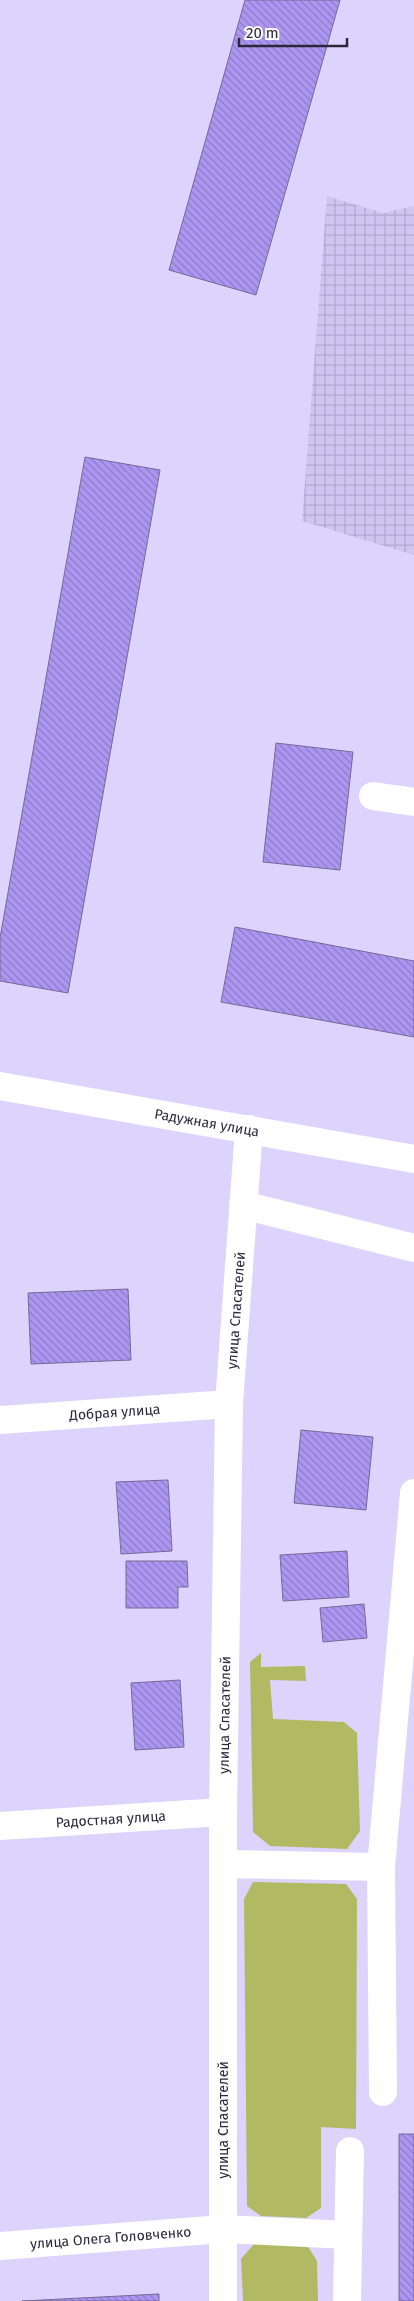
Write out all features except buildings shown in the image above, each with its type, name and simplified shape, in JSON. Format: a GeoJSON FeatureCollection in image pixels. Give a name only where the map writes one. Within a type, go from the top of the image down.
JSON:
{"type":"FeatureCollection","features":[{"type":"Feature","properties":{"kind":"street"},"geometry":{"type":"LineString","coordinates":[[373,796],[414,802]]}},
{"type":"Feature","properties":{"kind":"street","name":"Радужная улица"},"geometry":{"type":"LineString","coordinates":[[0,1086],[414,1159]]}},
{"type":"Feature","properties":{"kind":"street","name":"улица Спасателей"},"geometry":{"type":"LineString","coordinates":[[223,2301],[223,1812],[229,1404],[249,1129]]}},
{"type":"Feature","properties":{"kind":"street"},"geometry":{"type":"LineString","coordinates":[[243,1205],[414,1248]]}},
{"type":"Feature","properties":{"kind":"street","name":"Добрая улица"},"geometry":{"type":"LineString","coordinates":[[0,1420],[229,1404]]}},
{"type":"Feature","properties":{"kind":"street"},"geometry":{"type":"LineString","coordinates":[[383,2092],[381,1867],[414,1493]]}},
{"type":"Feature","properties":{"kind":"street","name":"Радостная улица"},"geometry":{"type":"LineString","coordinates":[[0,1826],[223,1812]]}},
{"type":"Feature","properties":{"kind":"street"},"geometry":{"type":"LineString","coordinates":[[223,1864],[381,1867]]}},
{"type":"Feature","properties":{"kind":"street"},"geometry":{"type":"LineString","coordinates":[[348,2301],[350,2151]]}},
{"type":"Feature","properties":{"kind":"street","name":"улица Олега Головченко"},"geometry":{"type":"LineString","coordinates":[[0,2246],[223,2228],[348,2235]]}},
{"type":"Feature","properties":{"kind":"shaded area"},"geometry":{"type":"Polygon","coordinates":[[[327,196],[383,213],[414,206],[414,555],[302,521],[327,196]]]}},
{"type":"Feature","properties":{"kind":"green space"},"geometry":{"type":"Polygon","coordinates":[[[261,1653],[261,1667],[305,1666],[306,1681],[270,1680],[273,1719],[344,1722],[357,1733],[360,1831],[347,1849],[270,1846],[253,1832],[250,1662],[261,1653]]]}},
{"type":"Feature","properties":{"kind":"green space"},"geometry":{"type":"Polygon","coordinates":[[[253,1882],[346,1884],[357,1899],[356,2129],[321,2127],[321,2208],[306,2218],[261,2216],[247,2206],[244,1899],[253,1882]]]}},
{"type":"Feature","properties":{"kind":"green space"},"geometry":{"type":"Polygon","coordinates":[[[254,2244],[307,2245],[317,2261],[318,2301],[243,2301],[241,2259],[254,2244]]]}}]}
